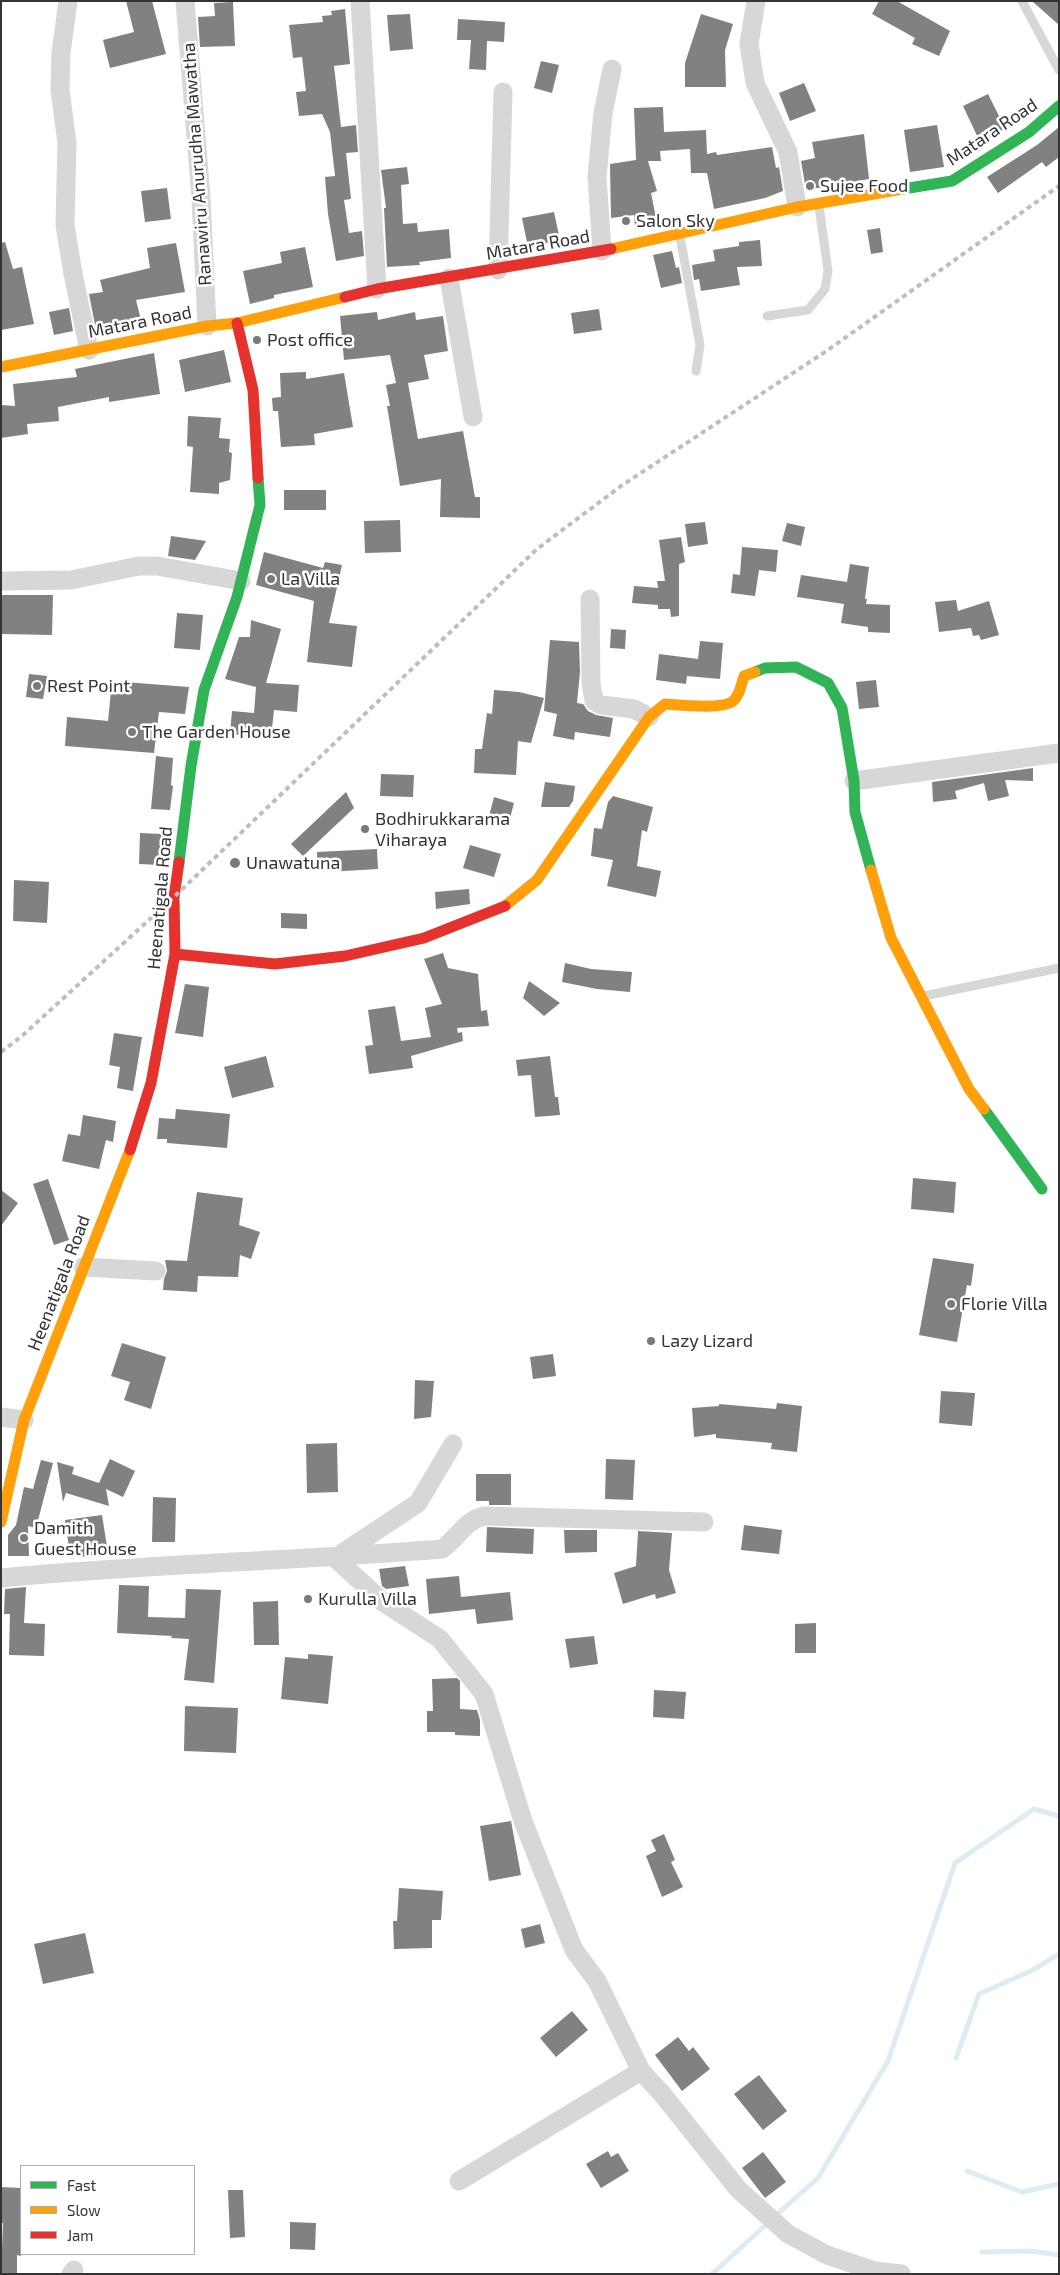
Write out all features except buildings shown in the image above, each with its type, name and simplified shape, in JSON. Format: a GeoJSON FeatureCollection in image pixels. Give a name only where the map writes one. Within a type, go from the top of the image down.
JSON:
{"type":"FeatureCollection","features":[{"type":"Feature","properties":{"kind":"main road","name":"Matara Road"},"geometry":{"type":"LineString","coordinates":[[1,367],[207,326],[237,323],[376,289],[602,251],[798,208],[952,181],[1029,132],[1059,106]]}},
{"type":"Feature","properties":{"kind":"main road","name":"Heenatigala Road"},"geometry":{"type":"LineString","coordinates":[[1,1522],[24,1420],[127,1158],[150,1083],[175,954],[174,896],[191,766],[204,690],[212,672],[241,581],[260,506],[253,390],[237,323]]}},
{"type":"Feature","properties":{"kind":"main road"},"geometry":{"type":"LineString","coordinates":[[175,954],[274,964],[345,956],[424,938],[502,908],[537,880],[649,717],[665,704],[723,706],[732,702],[739,693],[744,676],[765,668],[796,667],[828,683],[842,708],[846,746],[854,781],[855,812],[891,938],[969,1089],[1042,1189]]}},
{"type":"Feature","properties":{"kind":"street"},"geometry":{"type":"LineString","coordinates":[[68,1],[61,53],[60,90],[67,143],[65,225],[72,274],[89,350]]}},
{"type":"Feature","properties":{"kind":"street","name":"Ranawiru Anurudha Mawatha"},"geometry":{"type":"LineString","coordinates":[[185,1],[201,198],[207,326]]}},
{"type":"Feature","properties":{"kind":"street"},"geometry":{"type":"LineString","coordinates":[[360,1],[376,289]]}},
{"type":"Feature","properties":{"kind":"street"},"geometry":{"type":"LineString","coordinates":[[756,1],[749,44],[755,83],[788,152],[798,208]]}},
{"type":"Feature","properties":{"kind":"street"},"geometry":{"type":"LineString","coordinates":[[602,251],[597,177],[604,113],[612,68]]}},
{"type":"Feature","properties":{"kind":"street"},"geometry":{"type":"LineString","coordinates":[[498,270],[503,92]]}},
{"type":"Feature","properties":{"kind":"street"},"geometry":{"type":"LineString","coordinates":[[449,278],[474,417]]}},
{"type":"Feature","properties":{"kind":"street"},"geometry":{"type":"LineString","coordinates":[[1,581],[71,580],[138,566],[157,566],[241,581]]}},
{"type":"Feature","properties":{"kind":"street"},"geometry":{"type":"LineString","coordinates":[[590,599],[591,683],[594,701],[601,705],[634,709],[649,717]]}},
{"type":"Feature","properties":{"kind":"street"},"geometry":{"type":"LineString","coordinates":[[854,781],[1059,753]]}},
{"type":"Feature","properties":{"kind":"street"},"geometry":{"type":"LineString","coordinates":[[83,1267],[156,1271]]}},
{"type":"Feature","properties":{"kind":"street"},"geometry":{"type":"LineString","coordinates":[[1,1417],[24,1420]]}},
{"type":"Feature","properties":{"kind":"street"},"geometry":{"type":"LineString","coordinates":[[335,1558],[418,1503],[453,1444]]}},
{"type":"Feature","properties":{"kind":"street"},"geometry":{"type":"LineString","coordinates":[[1,1578],[62,1572],[335,1558],[442,1549],[453,1542],[476,1518],[485,1516],[704,1522]]}},
{"type":"Feature","properties":{"kind":"street"},"geometry":{"type":"LineString","coordinates":[[335,1558],[383,1602],[440,1639],[484,1694],[524,1821],[574,1950],[598,1981],[640,2071],[664,2095],[738,2189],[788,2234],[827,2255],[875,2271],[901,2274]]}},
{"type":"Feature","properties":{"kind":"street"},"geometry":{"type":"LineString","coordinates":[[459,2181],[640,2071]]}},
{"type":"Feature","properties":{"kind":"lane"},"geometry":{"type":"LineString","coordinates":[[1022,1],[1059,70]]}},
{"type":"Feature","properties":{"kind":"lane"},"geometry":{"type":"LineString","coordinates":[[767,316],[808,310],[825,289],[828,271],[819,204]]}},
{"type":"Feature","properties":{"kind":"lane"},"geometry":{"type":"LineString","coordinates":[[680,235],[700,345],[696,370]]}},
{"type":"Feature","properties":{"kind":"lane"},"geometry":{"type":"LineString","coordinates":[[921,996],[1059,968]]}},
{"type":"Feature","properties":{"kind":"waterway"},"geometry":{"type":"LineString","coordinates":[[775,2216],[818,2178],[888,2061],[955,1863],[1034,1809],[1059,1816]]}},
{"type":"Feature","properties":{"kind":"waterway"},"geometry":{"type":"LineString","coordinates":[[956,2058],[979,1994],[1033,1970],[1059,1954]]}},
{"type":"Feature","properties":{"kind":"waterway"},"geometry":{"type":"LineString","coordinates":[[967,2171],[1022,2192],[1059,2184]]}},
{"type":"Feature","properties":{"kind":"waterway"},"geometry":{"type":"LineString","coordinates":[[712,2274],[769,2222]]}},
{"type":"Feature","properties":{"kind":"waterway"},"geometry":{"type":"LineString","coordinates":[[982,2252],[1031,2251],[1059,2255]]}},
{"type":"Feature","properties":{"kind":"railway"},"geometry":{"type":"LineString","coordinates":[[1,1052],[22,1036],[174,897],[537,549],[621,486],[828,350],[1059,186]]}},
{"type":"Feature","properties":{"kind":"traffic: fast"},"geometry":{"type":"LineString","coordinates":[[903,189],[952,181],[1029,132],[1059,106]]}},
{"type":"Feature","properties":{"kind":"traffic: fast"},"geometry":{"type":"LineString","coordinates":[[179,862],[191,766],[204,690],[237,597],[260,505],[258,478]]}},
{"type":"Feature","properties":{"kind":"traffic: fast"},"geometry":{"type":"LineString","coordinates":[[755,672],[765,668],[796,667],[828,683],[842,708],[854,781],[855,812],[871,870]]}},
{"type":"Feature","properties":{"kind":"traffic: fast"},"geometry":{"type":"LineString","coordinates":[[984,1109],[1042,1189]]}},
{"type":"Feature","properties":{"kind":"traffic: slow"},"geometry":{"type":"LineString","coordinates":[[611,249],[797,207],[903,189]]}},
{"type":"Feature","properties":{"kind":"traffic: slow"},"geometry":{"type":"LineString","coordinates":[[1,367],[207,326],[237,323],[345,297]]}},
{"type":"Feature","properties":{"kind":"traffic: slow"},"geometry":{"type":"LineString","coordinates":[[505,906],[537,880],[649,717],[665,704],[700,706],[728,704],[737,696],[744,676],[755,672]]}},
{"type":"Feature","properties":{"kind":"traffic: slow"},"geometry":{"type":"LineString","coordinates":[[871,870],[891,938],[969,1089],[984,1109]]}},
{"type":"Feature","properties":{"kind":"traffic: slow"},"geometry":{"type":"LineString","coordinates":[[1,1522],[24,1420],[130,1150]]}},
{"type":"Feature","properties":{"kind":"traffic: jam"},"geometry":{"type":"LineString","coordinates":[[345,297],[377,289],[611,249]]}},
{"type":"Feature","properties":{"kind":"traffic: jam"},"geometry":{"type":"LineString","coordinates":[[237,323],[253,390],[258,478]]}},
{"type":"Feature","properties":{"kind":"traffic: jam"},"geometry":{"type":"LineString","coordinates":[[130,1150],[151,1083],[175,954],[174,897],[179,862]]}},
{"type":"Feature","properties":{"kind":"traffic: jam"},"geometry":{"type":"LineString","coordinates":[[175,954],[275,964],[345,956],[424,938],[505,906]]}},
{"type":"Feature","properties":{"kind":"place","name":"Sujee Food"},"geometry":{"type":"Point","coordinates":[810,186]}},
{"type":"Feature","properties":{"kind":"place","name":"Salon Sky"},"geometry":{"type":"Point","coordinates":[626,221]}},
{"type":"Feature","properties":{"kind":"place","name":"Post office"},"geometry":{"type":"Point","coordinates":[257,340]}},
{"type":"Feature","properties":{"kind":"place","name":"La Villa"},"geometry":{"type":"Point","coordinates":[271,579]}},
{"type":"Feature","properties":{"kind":"place","name":"Rest Point"},"geometry":{"type":"Point","coordinates":[37,686]}},
{"type":"Feature","properties":{"kind":"place","name":"The Garden House"},"geometry":{"type":"Point","coordinates":[132,732]}},
{"type":"Feature","properties":{"kind":"place","name":"Bodhirukkarama Viharaya"},"geometry":{"type":"Point","coordinates":[365,829]}},
{"type":"Feature","properties":{"kind":"place","name":"Unawatuna"},"geometry":{"type":"Point","coordinates":[235,863]}},
{"type":"Feature","properties":{"kind":"place","name":"Florie Villa"},"geometry":{"type":"Point","coordinates":[951,1304]}},
{"type":"Feature","properties":{"kind":"place","name":"Lazy Lizard"},"geometry":{"type":"Point","coordinates":[651,1341]}},
{"type":"Feature","properties":{"kind":"place","name":"Damith Guest House"},"geometry":{"type":"Point","coordinates":[24,1538]}},
{"type":"Feature","properties":{"kind":"place","name":"Kurulla Villa"},"geometry":{"type":"Point","coordinates":[308,1599]}}]}
